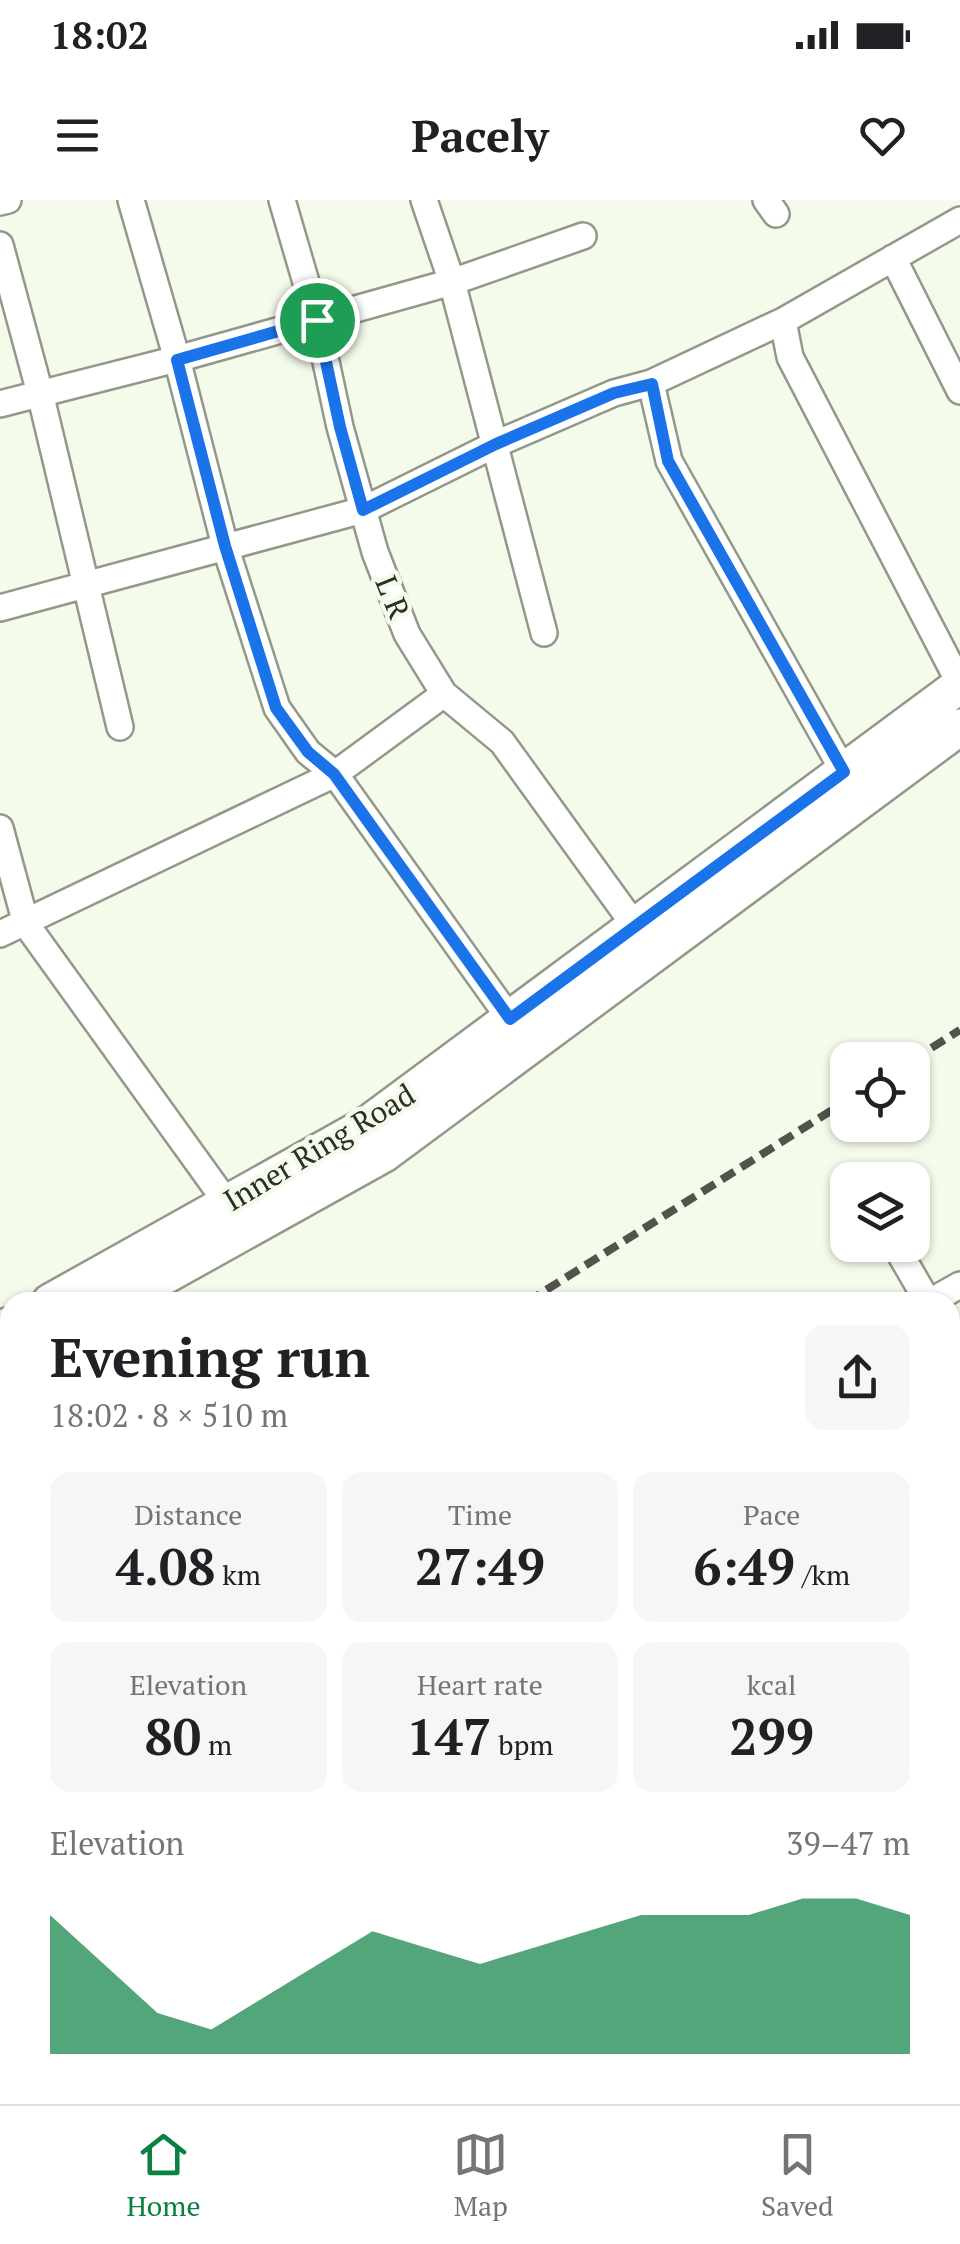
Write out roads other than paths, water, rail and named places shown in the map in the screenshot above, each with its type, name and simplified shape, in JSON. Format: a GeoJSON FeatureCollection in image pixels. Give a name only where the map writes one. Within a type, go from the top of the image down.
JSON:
{"type":"FeatureCollection","features":[{"type":"Feature","properties":{"kind":"main road","name":"Inner Ring Road"},"geometry":{"type":"LineString","coordinates":[[68,1292],[365,1126],[960,685]]}},
{"type":"Feature","properties":{"kind":"main road","name":"Inner Ring Road"},"geometry":{"type":"LineString","coordinates":[[136,1292],[384,1154],[960,727]]}},
{"type":"Feature","properties":{"kind":"street"},"geometry":{"type":"LineString","coordinates":[[0,202],[8,200]]}},
{"type":"Feature","properties":{"kind":"street"},"geometry":{"type":"LineString","coordinates":[[132,200],[225,546],[276,708],[308,752],[334,774],[510,1019]]}},
{"type":"Feature","properties":{"kind":"street","name":"L R"},"geometry":{"type":"LineString","coordinates":[[282,200],[317,320],[340,427],[375,552],[407,634],[444,694],[502,742],[636,926]]}},
{"type":"Feature","properties":{"kind":"street"},"geometry":{"type":"LineString","coordinates":[[424,200],[452,282],[544,633]]}},
{"type":"Feature","properties":{"kind":"street"},"geometry":{"type":"LineString","coordinates":[[0,608],[363,510],[496,444],[614,393],[652,384],[783,320],[960,220]]}},
{"type":"Feature","properties":{"kind":"street"},"geometry":{"type":"LineString","coordinates":[[0,404],[177,360],[452,282],[583,236]]}},
{"type":"Feature","properties":{"kind":"street"},"geometry":{"type":"LineString","coordinates":[[0,245],[40,393],[120,727]]}},
{"type":"Feature","properties":{"kind":"street"},"geometry":{"type":"LineString","coordinates":[[893,258],[960,392]]}},
{"type":"Feature","properties":{"kind":"street"},"geometry":{"type":"LineString","coordinates":[[783,320],[790,357],[960,685]]}},
{"type":"Feature","properties":{"kind":"street"},"geometry":{"type":"LineString","coordinates":[[652,384],[668,461],[844,772]]}},
{"type":"Feature","properties":{"kind":"street"},"geometry":{"type":"LineString","coordinates":[[0,934],[334,774],[444,694]]}},
{"type":"Feature","properties":{"kind":"street"},"geometry":{"type":"LineString","coordinates":[[0,828],[26,924],[228,1203]]}},
{"type":"Feature","properties":{"kind":"street"},"geometry":{"type":"LineString","coordinates":[[905,1262],[923,1292]]}},
{"type":"Feature","properties":{"kind":"railway"},"geometry":{"type":"LineString","coordinates":[[930,1049],[960,1030]]}},
{"type":"Feature","properties":{"kind":"railway"},"geometry":{"type":"LineString","coordinates":[[543,1292],[830,1111]]}}]}
